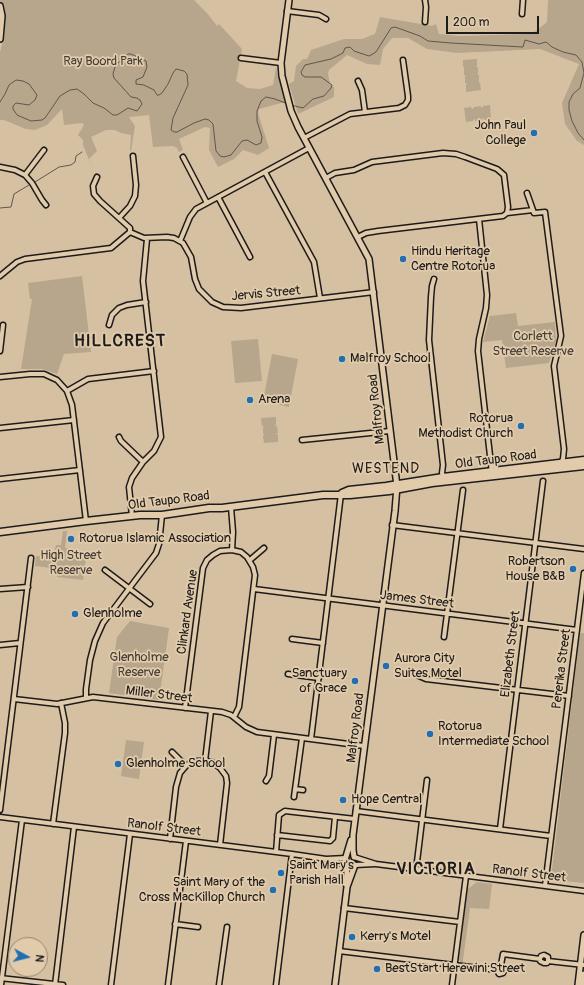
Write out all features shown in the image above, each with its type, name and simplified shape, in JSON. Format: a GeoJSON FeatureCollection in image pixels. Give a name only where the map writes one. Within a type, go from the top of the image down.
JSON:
{"type":"FeatureCollection","features":[{"type":"Feature","properties":{"kind":"highway","name":"Old Taupo Road"},"geometry":{"type":"LineString","coordinates":[[532,469],[584,460]]}},
{"type":"Feature","properties":{"kind":"highway","name":"Old Taupo Road"},"geometry":{"type":"LineString","coordinates":[[0,532],[132,516],[162,515],[209,508],[231,507],[319,495],[341,494],[349,490],[396,487],[446,478],[532,469],[584,466]]}},
{"type":"Feature","properties":{"kind":"main road","name":"Malfroy Road"},"geometry":{"type":"LineString","coordinates":[[289,0],[281,63],[282,76],[292,110],[304,138],[369,259],[396,487],[353,835],[354,857]]}},
{"type":"Feature","properties":{"kind":"main road"},"geometry":{"type":"LineString","coordinates":[[0,6],[2,16],[0,39]]}},
{"type":"Feature","properties":{"kind":"main road","name":"Malfroy Road"},"geometry":{"type":"LineString","coordinates":[[346,858],[353,835]]}},
{"type":"Feature","properties":{"kind":"main road"},"geometry":{"type":"LineString","coordinates":[[335,985],[347,887],[356,861],[354,857],[350,856],[346,858],[345,862],[347,887]]}},
{"type":"Feature","properties":{"kind":"main road"},"geometry":{"type":"LineString","coordinates":[[346,865],[350,867],[355,865]]}},
{"type":"Feature","properties":{"kind":"main road"},"geometry":{"type":"LineString","coordinates":[[578,985],[582,964],[584,935]]}},
{"type":"Feature","properties":{"kind":"main road"},"geometry":{"type":"LineString","coordinates":[[583,985],[584,974]]}},
{"type":"Feature","properties":{"kind":"street"},"geometry":{"type":"LineString","coordinates":[[425,0],[425,22]]}},
{"type":"Feature","properties":{"kind":"street"},"geometry":{"type":"LineString","coordinates":[[522,0],[522,14]]}},
{"type":"Feature","properties":{"kind":"street"},"geometry":{"type":"LineString","coordinates":[[287,11],[319,15],[326,19]]}},
{"type":"Feature","properties":{"kind":"street"},"geometry":{"type":"LineString","coordinates":[[241,58],[281,63]]}},
{"type":"Feature","properties":{"kind":"street"},"geometry":{"type":"LineString","coordinates":[[304,138],[345,116],[402,107],[407,103],[408,96],[404,60]]}},
{"type":"Feature","properties":{"kind":"street"},"geometry":{"type":"LineString","coordinates":[[358,82],[362,90],[365,112]]}},
{"type":"Feature","properties":{"kind":"street"},"geometry":{"type":"LineString","coordinates":[[130,232],[147,239],[167,237],[180,241],[193,212],[309,148]]}},
{"type":"Feature","properties":{"kind":"street"},"geometry":{"type":"LineString","coordinates":[[24,175],[44,150]]}},
{"type":"Feature","properties":{"kind":"street"},"geometry":{"type":"LineString","coordinates":[[326,178],[335,173],[354,170],[372,162],[440,154],[456,154],[497,169],[502,173],[506,186],[508,207],[506,214]]}},
{"type":"Feature","properties":{"kind":"street"},"geometry":{"type":"LineString","coordinates":[[119,218],[130,206],[134,196],[136,185],[133,156]]}},
{"type":"Feature","properties":{"kind":"street"},"geometry":{"type":"LineString","coordinates":[[183,157],[207,203]]}},
{"type":"Feature","properties":{"kind":"street"},"geometry":{"type":"LineString","coordinates":[[0,167],[15,170],[24,175],[32,183],[46,204]]}},
{"type":"Feature","properties":{"kind":"street"},"geometry":{"type":"LineString","coordinates":[[265,172],[314,262],[320,298]]}},
{"type":"Feature","properties":{"kind":"street"},"geometry":{"type":"LineString","coordinates":[[97,177],[93,186],[94,194],[130,228],[130,232]]}},
{"type":"Feature","properties":{"kind":"street"},"geometry":{"type":"LineString","coordinates":[[527,193],[534,213],[545,212],[561,336],[554,366],[564,449],[563,459],[560,463]]}},
{"type":"Feature","properties":{"kind":"street"},"geometry":{"type":"LineString","coordinates":[[218,197],[250,257]]}},
{"type":"Feature","properties":{"kind":"street"},"geometry":{"type":"LineString","coordinates":[[358,237],[374,232],[479,220],[533,210]]}},
{"type":"Feature","properties":{"kind":"street"},"geometry":{"type":"LineString","coordinates":[[479,220],[488,295],[478,351],[494,473]]}},
{"type":"Feature","properties":{"kind":"street"},"geometry":{"type":"LineString","coordinates":[[0,276],[17,262],[25,259],[111,248],[130,232]]}},
{"type":"Feature","properties":{"kind":"street"},"geometry":{"type":"LineString","coordinates":[[132,516],[130,483],[134,474],[143,462],[154,451],[161,437],[143,275],[147,239]]}},
{"type":"Feature","properties":{"kind":"street","name":"Jervis Street"},"geometry":{"type":"LineString","coordinates":[[180,241],[188,249],[195,279],[199,289],[207,298],[217,305],[235,308],[374,292]]}},
{"type":"Feature","properties":{"kind":"street"},"geometry":{"type":"LineString","coordinates":[[434,279],[432,286],[429,340],[443,465],[442,473],[446,478]]}},
{"type":"Feature","properties":{"kind":"street"},"geometry":{"type":"LineString","coordinates":[[109,325],[112,316],[119,308],[146,302]]}},
{"type":"Feature","properties":{"kind":"street"},"geometry":{"type":"LineString","coordinates":[[0,351],[3,325]]}},
{"type":"Feature","properties":{"kind":"street"},"geometry":{"type":"LineString","coordinates":[[67,391],[84,380],[154,371]]}},
{"type":"Feature","properties":{"kind":"street"},"geometry":{"type":"LineString","coordinates":[[0,377],[40,374],[58,380],[67,391],[72,405],[86,521]]}},
{"type":"Feature","properties":{"kind":"street"},"geometry":{"type":"LineString","coordinates":[[0,428],[74,420]]}},
{"type":"Feature","properties":{"kind":"street"},"geometry":{"type":"LineString","coordinates":[[302,440],[390,431]]}},
{"type":"Feature","properties":{"kind":"street"},"geometry":{"type":"LineString","coordinates":[[119,437],[120,441],[143,462]]}},
{"type":"Feature","properties":{"kind":"street"},"geometry":{"type":"LineString","coordinates":[[564,449],[570,462]]}},
{"type":"Feature","properties":{"kind":"street"},"geometry":{"type":"LineString","coordinates":[[0,479],[80,470]]}},
{"type":"Feature","properties":{"kind":"street","name":"Elizabeth Street"},"geometry":{"type":"LineString","coordinates":[[500,829],[543,481]]}},
{"type":"Feature","properties":{"kind":"street"},"geometry":{"type":"LineString","coordinates":[[444,637],[463,490]]}},
{"type":"Feature","properties":{"kind":"street"},"geometry":{"type":"LineString","coordinates":[[311,739],[341,494]]}},
{"type":"Feature","properties":{"kind":"street"},"geometry":{"type":"LineString","coordinates":[[231,507],[233,532],[232,550],[240,552],[250,560],[254,571],[254,589],[239,707],[234,717]]}},
{"type":"Feature","properties":{"kind":"street"},"geometry":{"type":"LineString","coordinates":[[86,697],[90,660],[95,641],[103,623],[158,549],[162,515]]}},
{"type":"Feature","properties":{"kind":"street"},"geometry":{"type":"LineString","coordinates":[[392,525],[584,549]]}},
{"type":"Feature","properties":{"kind":"street"},"geometry":{"type":"LineString","coordinates":[[250,560],[264,548]]}},
{"type":"Feature","properties":{"kind":"street","name":"Clinkard Avenue"},"geometry":{"type":"LineString","coordinates":[[185,708],[203,568],[207,560],[213,554],[220,551],[232,550]]}},
{"type":"Feature","properties":{"kind":"street"},"geometry":{"type":"LineString","coordinates":[[0,810],[4,759],[14,699],[31,558]]}},
{"type":"Feature","properties":{"kind":"street"},"geometry":{"type":"LineString","coordinates":[[105,570],[150,604]]}},
{"type":"Feature","properties":{"kind":"street","name":"Pererika Street"},"geometry":{"type":"LineString","coordinates":[[545,886],[584,573]]}},
{"type":"Feature","properties":{"kind":"street"},"geometry":{"type":"LineString","coordinates":[[0,589],[28,586]]}},
{"type":"Feature","properties":{"kind":"street","name":"James Street"},"geometry":{"type":"LineString","coordinates":[[254,589],[577,630]]}},
{"type":"Feature","properties":{"kind":"street"},"geometry":{"type":"LineString","coordinates":[[292,639],[323,642]]}},
{"type":"Feature","properties":{"kind":"street"},"geometry":{"type":"LineString","coordinates":[[0,645],[20,643]]}},
{"type":"Feature","properties":{"kind":"street"},"geometry":{"type":"LineString","coordinates":[[288,674],[319,678]]}},
{"type":"Feature","properties":{"kind":"street"},"geometry":{"type":"LineString","coordinates":[[419,676],[426,679],[569,696]]}},
{"type":"Feature","properties":{"kind":"street","name":"Miller Street"},"geometry":{"type":"LineString","coordinates":[[14,699],[53,704],[86,697],[98,697],[226,713],[254,731],[274,735],[364,746]]}},
{"type":"Feature","properties":{"kind":"street"},"geometry":{"type":"LineString","coordinates":[[53,824],[65,733],[65,723],[61,703]]}},
{"type":"Feature","properties":{"kind":"street"},"geometry":{"type":"LineString","coordinates":[[205,760],[211,711]]}},
{"type":"Feature","properties":{"kind":"street"},"geometry":{"type":"LineString","coordinates":[[266,781],[269,776],[274,735]]}},
{"type":"Feature","properties":{"kind":"street"},"geometry":{"type":"LineString","coordinates":[[294,797],[302,738]]}},
{"type":"Feature","properties":{"kind":"street"},"geometry":{"type":"LineString","coordinates":[[172,752],[186,766]]}},
{"type":"Feature","properties":{"kind":"street"},"geometry":{"type":"LineString","coordinates":[[170,839],[177,782],[180,773],[186,766],[194,762],[205,760],[212,762],[220,768],[226,776],[227,783],[220,845]]}},
{"type":"Feature","properties":{"kind":"street"},"geometry":{"type":"LineString","coordinates":[[416,870],[427,780]]}},
{"type":"Feature","properties":{"kind":"street"},"geometry":{"type":"LineString","coordinates":[[295,789],[303,790]]}},
{"type":"Feature","properties":{"kind":"street"},"geometry":{"type":"LineString","coordinates":[[276,852],[279,816],[285,811],[355,819]]}},
{"type":"Feature","properties":{"kind":"street"},"geometry":{"type":"LineString","coordinates":[[356,811],[551,836]]}},
{"type":"Feature","properties":{"kind":"street","name":"Ranolf Street"},"geometry":{"type":"LineString","coordinates":[[0,817],[292,854],[326,859],[346,865]]}},
{"type":"Feature","properties":{"kind":"street"},"geometry":{"type":"LineString","coordinates":[[277,835],[330,841],[333,838],[335,817]]}},
{"type":"Feature","properties":{"kind":"street"},"geometry":{"type":"LineString","coordinates":[[1,985],[22,820]]}},
{"type":"Feature","properties":{"kind":"street"},"geometry":{"type":"LineString","coordinates":[[55,984],[74,827]]}},
{"type":"Feature","properties":{"kind":"street"},"geometry":{"type":"LineString","coordinates":[[111,985],[130,834]]}},
{"type":"Feature","properties":{"kind":"street"},"geometry":{"type":"LineString","coordinates":[[168,985],[186,840]]}},
{"type":"Feature","properties":{"kind":"street"},"geometry":{"type":"LineString","coordinates":[[276,985],[292,854]]}},
{"type":"Feature","properties":{"kind":"street","name":"Ranolf Street"},"geometry":{"type":"LineString","coordinates":[[354,857],[376,864],[416,870],[584,891]]}},
{"type":"Feature","properties":{"kind":"street","name":"Ranolf Street"},"geometry":{"type":"LineString","coordinates":[[326,859],[346,858]]}},
{"type":"Feature","properties":{"kind":"street","name":"Ranolf Street"},"geometry":{"type":"LineString","coordinates":[[355,865],[376,864]]}},
{"type":"Feature","properties":{"kind":"street"},"geometry":{"type":"LineString","coordinates":[[452,985],[466,876]]}},
{"type":"Feature","properties":{"kind":"street"},"geometry":{"type":"LineString","coordinates":[[344,908],[460,922]]}},
{"type":"Feature","properties":{"kind":"street"},"geometry":{"type":"LineString","coordinates":[[175,924],[198,927]]}},
{"type":"Feature","properties":{"kind":"street"},"geometry":{"type":"LineString","coordinates":[[219,985],[227,927]]}},
{"type":"Feature","properties":{"kind":"street"},"geometry":{"type":"LineString","coordinates":[[339,951],[455,966],[496,969],[501,965],[503,954],[540,959],[543,963],[547,963],[548,961],[582,964]]}},
{"type":"Feature","properties":{"kind":"street"},"geometry":{"type":"LineString","coordinates":[[496,969],[498,974],[503,973],[505,969],[501,965]]}},
{"type":"Feature","properties":{"kind":"street"},"geometry":{"type":"LineString","coordinates":[[1,978],[63,985]]}},
{"type":"Feature","properties":{"kind":"green space","name":"Ray Boord Park"},"geometry":{"type":"Polygon","coordinates":[[[0,0],[194,0],[217,26],[219,24],[242,49],[236,81],[247,88],[260,89],[273,85],[276,67],[285,102],[259,109],[258,113],[269,148],[258,155],[243,150],[234,159],[218,167],[209,150],[210,128],[205,127],[179,139],[183,150],[179,152],[177,148],[173,146],[153,147],[149,115],[129,117],[135,126],[131,151],[131,135],[115,130],[106,130],[91,137],[97,151],[89,159],[94,172],[83,145],[83,140],[78,135],[84,125],[82,123],[64,125],[62,109],[47,125],[35,130],[26,129],[4,120],[0,120],[0,52],[4,37],[5,17],[4,5],[0,2],[0,0]]]}},
{"type":"Feature","properties":{"kind":"green space"},"geometry":{"type":"Polygon","coordinates":[[[548,0],[584,0],[584,145],[577,141],[565,124],[562,103],[579,64],[540,49],[457,53],[427,49],[408,38],[392,38],[383,49],[380,65],[367,64],[347,55],[329,70],[328,74],[330,84],[334,87],[334,97],[298,114],[289,84],[294,81],[296,66],[303,59],[307,59],[311,50],[344,39],[362,39],[375,34],[380,17],[432,26],[436,24],[439,34],[459,36],[532,34],[547,22],[548,0]]]}},
{"type":"Feature","properties":{"kind":"green space"},"geometry":{"type":"Polygon","coordinates":[[[477,59],[477,75],[479,75],[478,82],[480,83],[481,90],[466,92],[467,83],[465,83],[466,75],[464,75],[465,67],[463,67],[463,60],[477,59]]]}},
{"type":"Feature","properties":{"kind":"green space"},"geometry":{"type":"Polygon","coordinates":[[[490,105],[491,119],[484,120],[484,118],[482,120],[475,121],[475,119],[473,121],[466,122],[464,108],[471,107],[472,109],[474,107],[481,106],[481,108],[483,106],[490,105]]]}},
{"type":"Feature","properties":{"kind":"green space"},"geometry":{"type":"Polygon","coordinates":[[[82,276],[91,352],[64,354],[57,374],[42,369],[21,369],[32,299],[30,299],[28,283],[82,276]]]}},
{"type":"Feature","properties":{"kind":"green space","name":"Corlett Street Reserve"},"geometry":{"type":"Polygon","coordinates":[[[516,313],[518,326],[555,322],[556,341],[549,363],[506,368],[502,340],[483,342],[490,316],[516,313]]]}},
{"type":"Feature","properties":{"kind":"green space"},"geometry":{"type":"Polygon","coordinates":[[[258,339],[262,381],[235,383],[231,341],[258,339]]]}},
{"type":"Feature","properties":{"kind":"green space"},"geometry":{"type":"Polygon","coordinates":[[[272,354],[298,359],[289,407],[263,401],[272,354]]]}},
{"type":"Feature","properties":{"kind":"green space"},"geometry":{"type":"Polygon","coordinates":[[[276,417],[275,426],[277,426],[278,433],[276,433],[278,435],[278,442],[264,443],[263,436],[265,434],[263,434],[264,426],[262,426],[261,418],[276,417]]]}},
{"type":"Feature","properties":{"kind":"green space","name":"High Street Reserve"},"geometry":{"type":"Polygon","coordinates":[[[63,531],[67,531],[65,548],[87,552],[83,580],[57,577],[58,569],[35,566],[36,556],[53,557],[56,545],[61,545],[63,531]]]}},
{"type":"Feature","properties":{"kind":"green space","name":"Glenholme Reserve"},"geometry":{"type":"Polygon","coordinates":[[[130,621],[169,628],[159,700],[109,693],[117,637],[130,621]]]}},
{"type":"Feature","properties":{"kind":"green space"},"geometry":{"type":"Polygon","coordinates":[[[580,633],[584,633],[584,883],[552,880],[551,878],[580,633]]]}},
{"type":"Feature","properties":{"kind":"green space"},"geometry":{"type":"Polygon","coordinates":[[[126,740],[144,742],[139,779],[121,776],[126,740]]]}},
{"type":"Feature","properties":{"kind":"green space"},"geometry":{"type":"Polygon","coordinates":[[[477,882],[492,884],[489,909],[470,908],[463,963],[458,959],[467,888],[477,882]]]}},
{"type":"Feature","properties":{"kind":"waterway"},"geometry":{"type":"LineString","coordinates":[[291,105],[303,108],[313,99],[324,96],[331,88],[332,85],[321,77],[305,77],[302,75],[301,72],[305,65],[331,59],[343,53],[345,48],[350,47],[354,51],[369,56],[376,52],[391,28],[395,27],[420,36],[428,41],[523,47],[525,40],[539,44],[546,42],[552,47],[563,52],[576,55],[582,62],[584,73],[580,88],[573,94],[569,102],[569,110],[572,121],[578,133],[584,140]]}},
{"type":"Feature","properties":{"kind":"waterway"},"geometry":{"type":"LineString","coordinates":[[0,102],[9,85],[16,80],[29,84],[37,95],[35,100],[29,105],[16,103],[13,106],[13,109],[17,115],[31,121],[42,120],[45,118],[60,96],[70,90],[77,89],[93,103],[104,108],[113,115],[117,115],[128,108],[137,111],[142,104],[140,100],[131,97],[114,78],[113,74],[115,67],[119,62],[128,54],[131,54],[146,61],[147,67],[143,77],[136,80],[136,84],[144,85],[154,90],[157,95],[162,93],[176,69],[184,71],[187,74],[188,85],[173,118],[171,130],[177,132],[194,123],[205,119],[209,120],[213,124],[216,151],[220,156],[224,157],[231,155],[242,141],[247,140],[256,145],[261,143],[262,137],[257,121],[257,111],[261,101],[266,97],[288,104]]}},
{"type":"Feature","properties":{"kind":"waterway"},"geometry":{"type":"LineString","coordinates":[[35,182],[59,167],[71,165],[75,162],[76,156],[82,152]]}},
{"type":"Feature","properties":{"kind":"waterway"},"geometry":{"type":"LineString","coordinates":[[0,208],[11,207],[14,194],[29,185]]}},
{"type":"Feature","properties":{"kind":"place","name":"John Paul College"},"geometry":{"type":"Point","coordinates":[534,133]}},
{"type":"Feature","properties":{"kind":"place","name":"Hindu Heritage Centre Rotorua"},"geometry":{"type":"Point","coordinates":[403,259]}},
{"type":"Feature","properties":{"kind":"place","name":"Malfroy School"},"geometry":{"type":"Point","coordinates":[342,359]}},
{"type":"Feature","properties":{"kind":"place","name":"Arena"},"geometry":{"type":"Point","coordinates":[250,400]}},
{"type":"Feature","properties":{"kind":"place","name":"Rotorua Methodist Church"},"geometry":{"type":"Point","coordinates":[521,426]}},
{"type":"Feature","properties":{"kind":"place","name":"Rotorua Islamic Association"},"geometry":{"type":"Point","coordinates":[71,539]}},
{"type":"Feature","properties":{"kind":"place","name":"Robertson House B&B"},"geometry":{"type":"Point","coordinates":[573,569]}},
{"type":"Feature","properties":{"kind":"place","name":"Glenholme"},"geometry":{"type":"Point","coordinates":[75,614]}},
{"type":"Feature","properties":{"kind":"place","name":"Aurora City Suites Motel"},"geometry":{"type":"Point","coordinates":[386,666]}},
{"type":"Feature","properties":{"kind":"place","name":"Sanctuary of Grace"},"geometry":{"type":"Point","coordinates":[355,681]}},
{"type":"Feature","properties":{"kind":"place","name":"Rotorua Intermediate School"},"geometry":{"type":"Point","coordinates":[430,734]}},
{"type":"Feature","properties":{"kind":"place","name":"Glenholme School"},"geometry":{"type":"Point","coordinates":[118,764]}},
{"type":"Feature","properties":{"kind":"place","name":"Hope Central"},"geometry":{"type":"Point","coordinates":[343,800]}},
{"type":"Feature","properties":{"kind":"place","name":"Saint Mary's Parish Hall"},"geometry":{"type":"Point","coordinates":[281,873]}},
{"type":"Feature","properties":{"kind":"place","name":"Saint Mary of the Cross MacKillop Church"},"geometry":{"type":"Point","coordinates":[273,890]}},
{"type":"Feature","properties":{"kind":"place","name":"Kerry's Motel"},"geometry":{"type":"Point","coordinates":[352,937]}},
{"type":"Feature","properties":{"kind":"place","name":"BestStart Herewini Street"},"geometry":{"type":"Point","coordinates":[377,969]}},
{"type":"Feature","properties":{"kind":"district","name":"HILLCREST"},"geometry":{"type":"Point","coordinates":[120,342]}},
{"type":"Feature","properties":{"kind":"district","name":"WESTEND"},"geometry":{"type":"Point","coordinates":[386,469]}},
{"type":"Feature","properties":{"kind":"district","name":"VICTORIA"},"geometry":{"type":"Point","coordinates":[436,870]}}]}
